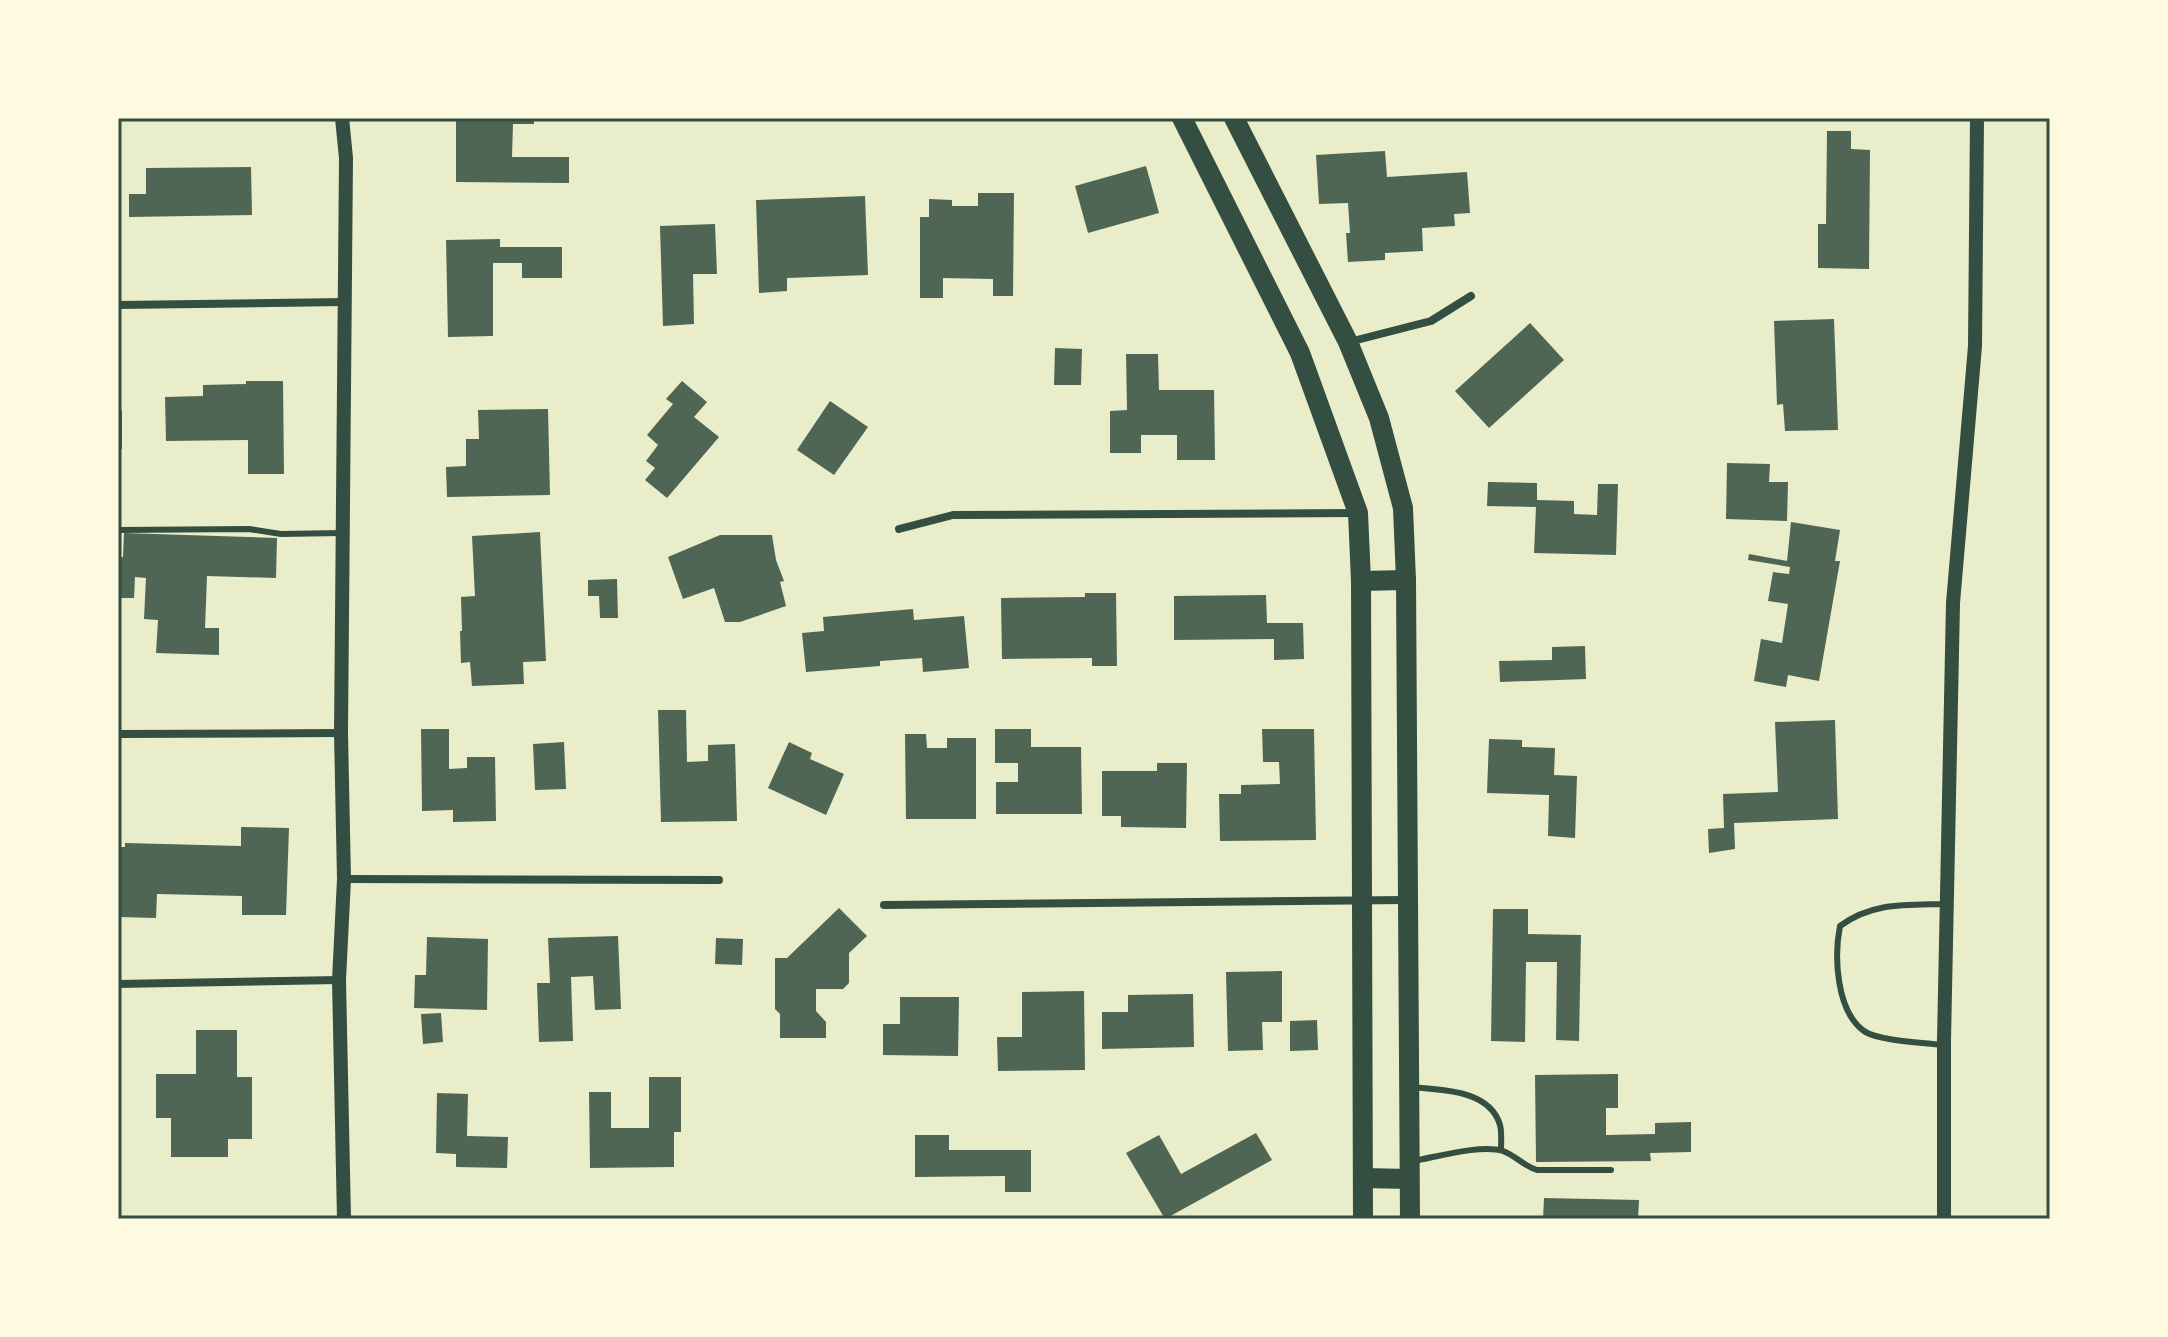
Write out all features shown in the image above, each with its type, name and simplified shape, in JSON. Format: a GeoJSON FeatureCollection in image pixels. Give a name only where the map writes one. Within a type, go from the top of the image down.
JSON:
{"type":"FeatureCollection","features":[{"type":"Feature","properties":{"kind":"main road"},"geometry":{"type":"LineString","coordinates":[[1182,118],[1300,353],[1358,513],[1361,581],[1363,1219]]}},
{"type":"Feature","properties":{"kind":"main road"},"geometry":{"type":"LineString","coordinates":[[1234,118],[1348,342],[1379,418],[1403,508],[1410,1219]]}},
{"type":"Feature","properties":{"kind":"main road"},"geometry":{"type":"LineString","coordinates":[[1361,581],[1406,580]]}},
{"type":"Feature","properties":{"kind":"main road"},"geometry":{"type":"LineString","coordinates":[[1363,1178],[1409,1170]]}},
{"type":"Feature","properties":{"kind":"street"},"geometry":{"type":"LineString","coordinates":[[342,118],[346,158],[341,733],[344,879],[339,980],[344,1219]]}},
{"type":"Feature","properties":{"kind":"street"},"geometry":{"type":"LineString","coordinates":[[1944,1219],[1944,1045],[1953,603],[1975,346],[1977,118]]}},
{"type":"Feature","properties":{"kind":"street"},"geometry":{"type":"LineString","coordinates":[[1348,342],[1431,321],[1471,296]]}},
{"type":"Feature","properties":{"kind":"street"},"geometry":{"type":"LineString","coordinates":[[118,305],[345,302]]}},
{"type":"Feature","properties":{"kind":"street"},"geometry":{"type":"LineString","coordinates":[[899,529],[953,515],[1358,513]]}},
{"type":"Feature","properties":{"kind":"street"},"geometry":{"type":"LineString","coordinates":[[118,734],[341,733]]}},
{"type":"Feature","properties":{"kind":"street"},"geometry":{"type":"LineString","coordinates":[[344,879],[719,880]]}},
{"type":"Feature","properties":{"kind":"street"},"geometry":{"type":"LineString","coordinates":[[884,905],[1406,900]]}},
{"type":"Feature","properties":{"kind":"street"},"geometry":{"type":"LineString","coordinates":[[118,984],[339,980]]}},
{"type":"Feature","properties":{"kind":"lane"},"geometry":{"type":"LineString","coordinates":[[118,530],[249,529],[281,534],[343,533]]}},
{"type":"Feature","properties":{"kind":"lane"},"geometry":{"type":"LineString","coordinates":[[1944,1045],[1894,1040],[1864,1032],[1847,1009],[1838,977],[1836,946],[1840,926],[1857,913],[1884,906],[1947,904]]}},
{"type":"Feature","properties":{"kind":"lane"},"geometry":{"type":"LineString","coordinates":[[1408,1087],[1455,1091],[1492,1109],[1500,1125],[1501,1150]]}},
{"type":"Feature","properties":{"kind":"lane"},"geometry":{"type":"LineString","coordinates":[[1409,1170],[1486,1148],[1501,1150],[1516,1157],[1526,1167],[1537,1170],[1611,1170]]}},
{"type":"Feature","properties":{"kind":"building"},"geometry":{"type":"Polygon","coordinates":[[[534,118],[534,124],[513,124],[512,157],[569,157],[569,183],[456,182],[456,120],[534,118]]]}},
{"type":"Feature","properties":{"kind":"building"},"geometry":{"type":"Polygon","coordinates":[[[1827,131],[1851,131],[1851,149],[1870,150],[1869,269],[1818,268],[1818,224],[1826,224],[1827,131]]]}},
{"type":"Feature","properties":{"kind":"building"},"geometry":{"type":"Polygon","coordinates":[[[1385,151],[1387,177],[1467,172],[1470,213],[1454,214],[1455,226],[1422,228],[1423,251],[1385,253],[1385,260],[1348,262],[1348,203],[1319,204],[1316,155],[1385,151]]]}},
{"type":"Feature","properties":{"kind":"building"},"geometry":{"type":"Polygon","coordinates":[[[1146,166],[1159,213],[1088,233],[1075,186],[1146,166]]]}},
{"type":"Feature","properties":{"kind":"building"},"geometry":{"type":"Polygon","coordinates":[[[251,167],[252,215],[129,217],[129,194],[146,194],[146,168],[251,167]]]}},
{"type":"Feature","properties":{"kind":"building"},"geometry":{"type":"Polygon","coordinates":[[[978,193],[1014,193],[1013,296],[993,296],[993,279],[943,278],[943,298],[920,298],[920,217],[929,217],[929,199],[952,200],[952,206],[978,206],[978,193]]]}},
{"type":"Feature","properties":{"kind":"building"},"geometry":{"type":"Polygon","coordinates":[[[865,196],[868,275],[787,278],[787,291],[759,293],[756,200],[865,196]]]}},
{"type":"Feature","properties":{"kind":"building"},"geometry":{"type":"Polygon","coordinates":[[[715,224],[717,274],[693,274],[694,324],[663,326],[660,226],[715,224]]]}},
{"type":"Feature","properties":{"kind":"building"},"geometry":{"type":"Polygon","coordinates":[[[500,239],[500,247],[562,247],[562,278],[522,278],[522,263],[493,263],[493,336],[448,337],[446,240],[500,239]]]}},
{"type":"Feature","properties":{"kind":"building"},"geometry":{"type":"Polygon","coordinates":[[[1834,319],[1838,430],[1785,431],[1783,404],[1777,405],[1774,321],[1834,319]]]}},
{"type":"Feature","properties":{"kind":"building"},"geometry":{"type":"Polygon","coordinates":[[[1530,323],[1564,360],[1489,428],[1455,391],[1530,323]]]}},
{"type":"Feature","properties":{"kind":"building"},"geometry":{"type":"Polygon","coordinates":[[[1055,348],[1082,349],[1081,385],[1054,385],[1055,348]]]}},
{"type":"Feature","properties":{"kind":"building"},"geometry":{"type":"Polygon","coordinates":[[[1126,354],[1158,354],[1159,390],[1214,390],[1215,460],[1177,460],[1177,435],[1141,435],[1141,453],[1110,453],[1110,411],[1127,410],[1126,354]]]}},
{"type":"Feature","properties":{"kind":"building"},"geometry":{"type":"Polygon","coordinates":[[[246,381],[283,381],[284,474],[248,474],[248,440],[166,441],[165,397],[203,396],[203,385],[246,384],[246,381]]]}},
{"type":"Feature","properties":{"kind":"building"},"geometry":{"type":"Polygon","coordinates":[[[682,381],[707,402],[694,417],[719,437],[667,498],[645,480],[655,468],[646,461],[658,445],[647,435],[673,404],[666,399],[682,381]]]}},
{"type":"Feature","properties":{"kind":"building"},"geometry":{"type":"Polygon","coordinates":[[[830,401],[868,427],[834,475],[797,450],[830,401]]]}},
{"type":"Feature","properties":{"kind":"building"},"geometry":{"type":"Polygon","coordinates":[[[548,409],[550,495],[447,497],[446,467],[466,466],[466,439],[479,439],[478,410],[548,409]]]}},
{"type":"Feature","properties":{"kind":"building"},"geometry":{"type":"Polygon","coordinates":[[[122,410],[122,449],[118,449],[118,411],[122,410]]]}},
{"type":"Feature","properties":{"kind":"building"},"geometry":{"type":"Polygon","coordinates":[[[1727,463],[1770,464],[1769,482],[1788,482],[1787,521],[1726,519],[1727,463]]]}},
{"type":"Feature","properties":{"kind":"building"},"geometry":{"type":"Polygon","coordinates":[[[1488,482],[1537,483],[1537,500],[1574,501],[1574,514],[1597,515],[1598,484],[1618,484],[1616,555],[1534,553],[1536,507],[1487,506],[1488,482]]]}},
{"type":"Feature","properties":{"kind":"building"},"geometry":{"type":"Polygon","coordinates":[[[1791,522],[1840,530],[1835,561],[1840,561],[1819,681],[1788,675],[1786,687],[1754,681],[1761,639],[1782,643],[1788,604],[1768,601],[1773,572],[1789,574],[1790,567],[1748,560],[1749,554],[1787,561],[1791,522]]]}},
{"type":"Feature","properties":{"kind":"building"},"geometry":{"type":"Polygon","coordinates":[[[540,532],[546,661],[523,662],[524,684],[472,686],[470,662],[461,663],[460,631],[461,597],[475,596],[472,536],[540,532]]]}},
{"type":"Feature","properties":{"kind":"building"},"geometry":{"type":"Polygon","coordinates":[[[124,533],[277,538],[276,578],[207,576],[205,628],[219,628],[219,655],[156,653],[158,620],[144,619],[146,578],[135,577],[134,598],[118,598],[118,557],[123,557],[124,533]]]}},
{"type":"Feature","properties":{"kind":"building"},"geometry":{"type":"Polygon","coordinates":[[[720,535],[772,535],[776,560],[784,581],[780,582],[786,606],[740,622],[725,622],[714,588],[683,599],[668,557],[720,535]]]}},
{"type":"Feature","properties":{"kind":"building"},"geometry":{"type":"Polygon","coordinates":[[[617,579],[618,618],[600,618],[599,596],[588,596],[588,580],[617,579]]]}},
{"type":"Feature","properties":{"kind":"building"},"geometry":{"type":"Polygon","coordinates":[[[1085,593],[1116,593],[1117,666],[1092,666],[1092,658],[1002,659],[1001,598],[1085,597],[1085,593]]]}},
{"type":"Feature","properties":{"kind":"building"},"geometry":{"type":"Polygon","coordinates":[[[1266,595],[1267,623],[1303,623],[1304,659],[1274,660],[1274,639],[1174,640],[1174,596],[1266,595]]]}},
{"type":"Feature","properties":{"kind":"building"},"geometry":{"type":"Polygon","coordinates":[[[913,609],[914,620],[964,616],[969,668],[923,672],[922,658],[880,661],[880,666],[806,672],[802,633],[824,631],[823,617],[913,609]]]}},
{"type":"Feature","properties":{"kind":"building"},"geometry":{"type":"Polygon","coordinates":[[[1585,646],[1586,679],[1500,682],[1499,661],[1552,660],[1552,647],[1585,646]]]}},
{"type":"Feature","properties":{"kind":"building"},"geometry":{"type":"Polygon","coordinates":[[[658,710],[686,710],[687,762],[708,761],[708,745],[735,744],[737,821],[661,822],[658,710]]]}},
{"type":"Feature","properties":{"kind":"building"},"geometry":{"type":"Polygon","coordinates":[[[1835,720],[1838,819],[1734,823],[1735,849],[1709,853],[1708,829],[1724,828],[1723,794],[1778,792],[1775,722],[1835,720]]]}},
{"type":"Feature","properties":{"kind":"building"},"geometry":{"type":"Polygon","coordinates":[[[421,729],[449,729],[449,769],[467,768],[467,757],[495,757],[496,821],[453,822],[453,810],[422,811],[421,729]]]}},
{"type":"Feature","properties":{"kind":"building"},"geometry":{"type":"Polygon","coordinates":[[[995,729],[1031,729],[1031,747],[1081,747],[1082,814],[996,814],[996,782],[1018,782],[1018,763],[995,763],[995,729]]]}},
{"type":"Feature","properties":{"kind":"building"},"geometry":{"type":"Polygon","coordinates":[[[1262,729],[1314,729],[1316,840],[1220,841],[1219,794],[1241,794],[1241,785],[1280,784],[1279,762],[1263,762],[1262,729]]]}},
{"type":"Feature","properties":{"kind":"building"},"geometry":{"type":"Polygon","coordinates":[[[905,734],[926,734],[927,748],[947,748],[947,738],[976,738],[976,819],[906,819],[905,734]]]}},
{"type":"Feature","properties":{"kind":"building"},"geometry":{"type":"Polygon","coordinates":[[[1489,739],[1522,740],[1522,747],[1555,748],[1554,775],[1577,776],[1575,838],[1548,836],[1549,795],[1487,793],[1489,739]]]}},
{"type":"Feature","properties":{"kind":"building"},"geometry":{"type":"Polygon","coordinates":[[[564,742],[566,789],[535,790],[533,744],[564,742]]]}},
{"type":"Feature","properties":{"kind":"building"},"geometry":{"type":"Polygon","coordinates":[[[789,742],[812,753],[810,759],[844,774],[826,815],[768,788],[789,742]]]}},
{"type":"Feature","properties":{"kind":"building"},"geometry":{"type":"Polygon","coordinates":[[[1157,763],[1187,763],[1186,828],[1121,827],[1121,816],[1102,816],[1102,771],[1157,771],[1157,763]]]}},
{"type":"Feature","properties":{"kind":"building"},"geometry":{"type":"Polygon","coordinates":[[[241,827],[289,828],[286,915],[242,915],[242,896],[157,894],[156,918],[118,917],[118,847],[125,847],[125,843],[241,846],[241,827]]]}},
{"type":"Feature","properties":{"kind":"building"},"geometry":{"type":"Polygon","coordinates":[[[839,908],[867,936],[849,953],[849,983],[843,989],[816,989],[816,1011],[826,1022],[826,1038],[780,1038],[780,1014],[775,1009],[775,958],[787,958],[839,908]]]}},
{"type":"Feature","properties":{"kind":"building"},"geometry":{"type":"Polygon","coordinates":[[[1493,909],[1528,909],[1528,934],[1581,935],[1579,1041],[1556,1040],[1557,962],[1526,962],[1525,1042],[1491,1041],[1493,909]]]}},
{"type":"Feature","properties":{"kind":"building"},"geometry":{"type":"Polygon","coordinates":[[[618,936],[621,1009],[595,1010],[593,976],[571,977],[573,1041],[539,1042],[537,983],[550,983],[548,938],[618,936]]]}},
{"type":"Feature","properties":{"kind":"building"},"geometry":{"type":"Polygon","coordinates":[[[427,937],[488,939],[487,1010],[414,1008],[415,975],[426,975],[427,937]]]}},
{"type":"Feature","properties":{"kind":"building"},"geometry":{"type":"Polygon","coordinates":[[[716,938],[743,939],[742,965],[715,964],[716,938]]]}},
{"type":"Feature","properties":{"kind":"building"},"geometry":{"type":"Polygon","coordinates":[[[1282,971],[1282,1022],[1262,1022],[1263,1050],[1228,1051],[1226,972],[1282,971]]]}},
{"type":"Feature","properties":{"kind":"building"},"geometry":{"type":"Polygon","coordinates":[[[1084,991],[1085,1070],[998,1071],[997,1037],[1022,1037],[1022,992],[1084,991]]]}},
{"type":"Feature","properties":{"kind":"building"},"geometry":{"type":"Polygon","coordinates":[[[1193,994],[1194,1047],[1102,1049],[1102,1012],[1128,1012],[1128,995],[1193,994]]]}},
{"type":"Feature","properties":{"kind":"building"},"geometry":{"type":"Polygon","coordinates":[[[900,997],[959,997],[958,1056],[883,1055],[883,1024],[900,1024],[900,997]]]}},
{"type":"Feature","properties":{"kind":"building"},"geometry":{"type":"Polygon","coordinates":[[[441,1013],[443,1042],[423,1044],[421,1014],[441,1013]]]}},
{"type":"Feature","properties":{"kind":"building"},"geometry":{"type":"Polygon","coordinates":[[[1317,1020],[1318,1050],[1290,1051],[1290,1021],[1317,1020]]]}},
{"type":"Feature","properties":{"kind":"building"},"geometry":{"type":"Polygon","coordinates":[[[196,1030],[237,1030],[237,1077],[252,1077],[252,1139],[228,1139],[228,1157],[171,1157],[171,1118],[156,1118],[156,1074],[196,1074],[196,1030]]]}},
{"type":"Feature","properties":{"kind":"building"},"geometry":{"type":"Polygon","coordinates":[[[1618,1074],[1618,1108],[1606,1108],[1606,1135],[1655,1134],[1655,1123],[1691,1122],[1691,1152],[1650,1153],[1651,1161],[1536,1162],[1535,1075],[1618,1074]]]}},
{"type":"Feature","properties":{"kind":"building"},"geometry":{"type":"Polygon","coordinates":[[[649,1077],[681,1077],[681,1132],[674,1132],[674,1167],[590,1168],[589,1092],[611,1092],[611,1128],[649,1128],[649,1077]]]}},
{"type":"Feature","properties":{"kind":"building"},"geometry":{"type":"Polygon","coordinates":[[[437,1093],[468,1094],[467,1136],[508,1137],[507,1168],[456,1167],[456,1154],[436,1153],[437,1093]]]}},
{"type":"Feature","properties":{"kind":"building"},"geometry":{"type":"Polygon","coordinates":[[[1256,1133],[1272,1160],[1165,1219],[1126,1153],[1159,1135],[1181,1174],[1256,1133]]]}},
{"type":"Feature","properties":{"kind":"building"},"geometry":{"type":"Polygon","coordinates":[[[915,1135],[949,1135],[949,1150],[1031,1150],[1031,1192],[1005,1192],[1005,1176],[915,1177],[915,1135]]]}},
{"type":"Feature","properties":{"kind":"building"},"geometry":{"type":"Polygon","coordinates":[[[1544,1198],[1639,1200],[1638,1219],[1543,1219],[1544,1198]]]}}]}
